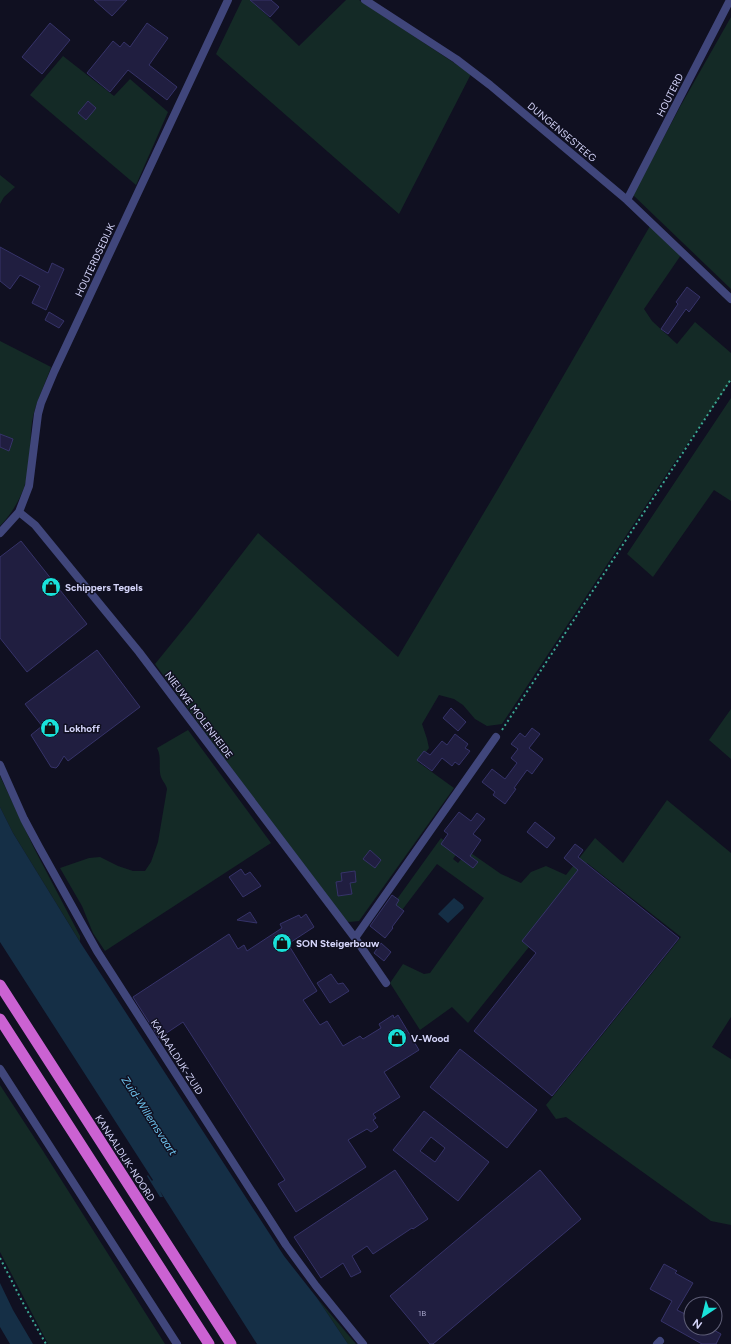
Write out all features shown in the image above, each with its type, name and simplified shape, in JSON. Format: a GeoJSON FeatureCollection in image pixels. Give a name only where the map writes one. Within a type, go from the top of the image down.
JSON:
{"type":"FeatureCollection","features":[{"type":"Feature","properties":{"kind":"highway","name":"KANAALDIJK-NOORD"},"geometry":{"type":"LineString","coordinates":[[0,985],[231,1344]]}},
{"type":"Feature","properties":{"kind":"highway"},"geometry":{"type":"LineString","coordinates":[[0,1019],[210,1344]]}},
{"type":"Feature","properties":{"kind":"street","name":"HOUTERDSEDIJK"},"geometry":{"type":"LineString","coordinates":[[0,533],[19,512],[29,486],[38,414],[54,372],[228,0]]}},
{"type":"Feature","properties":{"kind":"street","name":"DUNGENSESTEEG"},"geometry":{"type":"LineString","coordinates":[[365,0],[473,71],[627,200],[731,299]]}},
{"type":"Feature","properties":{"kind":"street","name":"HOUTERD"},"geometry":{"type":"LineString","coordinates":[[627,200],[730,0]]}},
{"type":"Feature","properties":{"kind":"street","name":"NIEUWE MOLENHEIDE"},"geometry":{"type":"LineString","coordinates":[[19,512],[35,525],[139,652],[355,938],[386,983]]}},
{"type":"Feature","properties":{"kind":"street"},"geometry":{"type":"LineString","coordinates":[[355,938],[496,737]]}},
{"type":"Feature","properties":{"kind":"street","name":"KANAALDIJK-ZUID"},"geometry":{"type":"LineString","coordinates":[[0,765],[35,840],[97,952],[286,1245],[316,1286],[363,1344]]}},
{"type":"Feature","properties":{"kind":"street"},"geometry":{"type":"LineString","coordinates":[[0,1069],[176,1344]]}},
{"type":"Feature","properties":{"kind":"path"},"geometry":{"type":"LineString","coordinates":[[496,737],[731,379]]}},
{"type":"Feature","properties":{"kind":"path"},"geometry":{"type":"LineString","coordinates":[[0,1258],[46,1344]]}},
{"type":"Feature","properties":{"kind":"green space"},"geometry":{"type":"Polygon","coordinates":[[[242,0],[251,0],[299,46],[346,0],[359,0],[471,74],[399,214],[216,54],[242,0]]]}},
{"type":"Feature","properties":{"kind":"green space"},"geometry":{"type":"Polygon","coordinates":[[[731,17],[731,289],[633,195],[681,105],[731,17]]]}},
{"type":"Feature","properties":{"kind":"green space"},"geometry":{"type":"Polygon","coordinates":[[[63,56],[114,96],[130,79],[168,112],[136,185],[30,95],[63,56]]]}},
{"type":"Feature","properties":{"kind":"green space"},"geometry":{"type":"Polygon","coordinates":[[[0,175],[15,187],[4,197],[0,204],[0,175]]]}},
{"type":"Feature","properties":{"kind":"green space"},"geometry":{"type":"Polygon","coordinates":[[[650,226],[681,255],[644,309],[652,321],[677,344],[695,322],[731,353],[731,381],[668,472],[502,724],[487,726],[475,719],[463,705],[454,699],[439,695],[422,724],[429,748],[418,762],[454,788],[359,921],[349,922],[342,919],[155,664],[258,533],[398,657],[498,489],[650,226]]]}},
{"type":"Feature","properties":{"kind":"green space"},"geometry":{"type":"Polygon","coordinates":[[[0,341],[51,367],[33,415],[29,471],[24,488],[11,512],[0,526],[0,341]]]}},
{"type":"Feature","properties":{"kind":"green space"},"geometry":{"type":"Polygon","coordinates":[[[731,398],[731,501],[714,490],[653,577],[627,554],[731,398]]]}},
{"type":"Feature","properties":{"kind":"green space"},"geometry":{"type":"Polygon","coordinates":[[[731,709],[731,759],[709,740],[731,709]]]}},
{"type":"Feature","properties":{"kind":"green space"},"geometry":{"type":"Polygon","coordinates":[[[188,730],[271,843],[105,951],[93,933],[82,906],[60,868],[89,858],[100,857],[118,866],[133,871],[145,871],[151,862],[158,842],[167,789],[161,777],[157,748],[188,730]]]}},
{"type":"Feature","properties":{"kind":"green space"},"geometry":{"type":"Polygon","coordinates":[[[0,776],[34,848],[80,936],[80,942],[13,833],[0,807],[0,776]]]}},
{"type":"Feature","properties":{"kind":"green space"},"geometry":{"type":"Polygon","coordinates":[[[667,800],[731,853],[731,1017],[712,1047],[731,1059],[731,1225],[711,1221],[566,1117],[556,1119],[546,1105],[681,937],[587,863],[549,922],[468,1023],[452,1007],[420,1030],[390,983],[403,964],[424,974],[430,973],[484,898],[437,864],[396,918],[387,913],[441,838],[458,852],[453,859],[458,863],[468,851],[501,874],[521,883],[531,872],[546,866],[566,875],[595,838],[623,863],[667,800]]]}},
{"type":"Feature","properties":{"kind":"green space"},"geometry":{"type":"Polygon","coordinates":[[[0,1085],[165,1344],[48,1344],[0,1252],[0,1085]]]}},
{"type":"Feature","properties":{"kind":"green space"},"geometry":{"type":"Polygon","coordinates":[[[317,1298],[356,1344],[348,1344],[317,1298]]]}},
{"type":"Feature","properties":{"kind":"water","name":"Zuid-Willemsvaart"},"geometry":{"type":"Polygon","coordinates":[[[0,807],[13,833],[80,942],[284,1256],[317,1298],[348,1344],[257,1344],[160,1191],[163,1197],[160,1197],[147,1176],[148,1175],[152,1181],[153,1180],[0,942],[0,807]]]}},
{"type":"Feature","properties":{"kind":"water"},"geometry":{"type":"Polygon","coordinates":[[[454,898],[463,905],[464,908],[448,923],[438,914],[454,898]]]}},
{"type":"Feature","properties":{"kind":"water"},"geometry":{"type":"Polygon","coordinates":[[[0,1283],[13,1310],[33,1344],[10,1344],[0,1327],[0,1283]]]}},
{"type":"Feature","properties":{"kind":"building"},"geometry":{"type":"Polygon","coordinates":[[[94,0],[127,0],[112,16],[94,0]]]}},
{"type":"Feature","properties":{"kind":"building"},"geometry":{"type":"Polygon","coordinates":[[[250,0],[271,0],[279,7],[270,17],[250,0]]]}},
{"type":"Feature","properties":{"kind":"building"},"geometry":{"type":"Polygon","coordinates":[[[50,23],[70,40],[42,74],[22,57],[50,23]]]}},
{"type":"Feature","properties":{"kind":"building"},"geometry":{"type":"Polygon","coordinates":[[[147,23],[168,38],[149,65],[177,87],[167,100],[128,70],[110,92],[87,73],[113,41],[120,47],[124,42],[130,47],[147,23]]]}},
{"type":"Feature","properties":{"kind":"building"},"geometry":{"type":"Polygon","coordinates":[[[88,101],[96,108],[86,120],[78,113],[88,101]]]}},
{"type":"Feature","properties":{"kind":"building"},"geometry":{"type":"Polygon","coordinates":[[[0,247],[48,273],[52,263],[64,269],[46,310],[32,303],[40,286],[20,275],[10,289],[0,281],[0,247]]]}},
{"type":"Feature","properties":{"kind":"building"},"geometry":{"type":"Polygon","coordinates":[[[687,287],[700,297],[689,312],[686,309],[668,334],[661,329],[678,304],[676,302],[687,287]]]}},
{"type":"Feature","properties":{"kind":"building"},"geometry":{"type":"Polygon","coordinates":[[[49,312],[64,321],[59,328],[45,320],[49,312]]]}},
{"type":"Feature","properties":{"kind":"building"},"geometry":{"type":"Polygon","coordinates":[[[0,434],[13,439],[9,451],[0,447],[0,434]]]}},
{"type":"Feature","properties":{"kind":"building"},"geometry":{"type":"Polygon","coordinates":[[[21,541],[87,624],[27,672],[0,638],[0,557],[21,541]]]}},
{"type":"Feature","properties":{"kind":"building"},"geometry":{"type":"Polygon","coordinates":[[[97,650],[140,707],[68,761],[64,756],[56,768],[51,767],[31,735],[42,726],[25,704],[97,650]]]}},
{"type":"Feature","properties":{"kind":"building"},"geometry":{"type":"Polygon","coordinates":[[[451,708],[466,722],[458,731],[443,718],[451,708]]]}},
{"type":"Feature","properties":{"kind":"building"},"geometry":{"type":"Polygon","coordinates":[[[532,728],[540,734],[529,748],[543,759],[532,774],[527,770],[505,804],[493,795],[495,792],[482,782],[492,769],[505,779],[517,763],[511,758],[518,749],[511,744],[520,733],[525,737],[532,728]]]}},
{"type":"Feature","properties":{"kind":"building"},"geometry":{"type":"Polygon","coordinates":[[[455,734],[468,744],[465,748],[470,751],[459,765],[455,762],[452,766],[442,758],[432,771],[417,760],[424,751],[430,755],[442,741],[447,745],[455,734]]]}},
{"type":"Feature","properties":{"kind":"building"},"geometry":{"type":"Polygon","coordinates":[[[459,812],[471,821],[477,813],[485,819],[473,834],[481,840],[470,856],[478,862],[473,868],[441,844],[448,834],[444,831],[459,812]]]}},
{"type":"Feature","properties":{"kind":"building"},"geometry":{"type":"Polygon","coordinates":[[[535,822],[555,838],[547,848],[527,832],[535,822]]]}},
{"type":"Feature","properties":{"kind":"building"},"geometry":{"type":"Polygon","coordinates":[[[575,844],[583,850],[578,857],[679,938],[552,1096],[474,1031],[536,953],[522,941],[578,870],[564,858],[575,844]]]}},
{"type":"Feature","properties":{"kind":"building"},"geometry":{"type":"Polygon","coordinates":[[[370,850],[381,860],[375,868],[363,859],[370,850]]]}},
{"type":"Feature","properties":{"kind":"building"},"geometry":{"type":"Polygon","coordinates":[[[241,869],[245,875],[250,872],[261,886],[243,897],[229,877],[241,869]]]}},
{"type":"Feature","properties":{"kind":"building"},"geometry":{"type":"Polygon","coordinates":[[[355,871],[356,882],[350,883],[352,894],[338,896],[336,882],[342,881],[341,873],[355,871]]]}},
{"type":"Feature","properties":{"kind":"building"},"geometry":{"type":"Polygon","coordinates":[[[392,895],[399,900],[396,905],[404,911],[385,938],[370,926],[392,895]]]}},
{"type":"Feature","properties":{"kind":"building"},"geometry":{"type":"Polygon","coordinates":[[[250,912],[257,923],[237,920],[250,912]]]}},
{"type":"Feature","properties":{"kind":"building"},"geometry":{"type":"Polygon","coordinates":[[[306,914],[314,927],[288,944],[317,991],[303,1000],[320,1025],[327,1021],[343,1046],[360,1036],[363,1039],[381,1028],[379,1024],[393,1015],[394,1018],[398,1015],[419,1050],[384,1072],[400,1097],[373,1114],[376,1118],[373,1120],[378,1127],[371,1132],[367,1129],[348,1140],[366,1167],[296,1212],[278,1184],[285,1180],[183,1022],[159,1038],[133,997],[229,934],[238,949],[244,945],[247,951],[282,928],[280,924],[299,915],[301,918],[306,914]]]}},
{"type":"Feature","properties":{"kind":"building"},"geometry":{"type":"Polygon","coordinates":[[[381,943],[391,952],[384,961],[374,953],[381,943]]]}},
{"type":"Feature","properties":{"kind":"building"},"geometry":{"type":"Polygon","coordinates":[[[331,974],[338,984],[343,983],[349,991],[330,1003],[317,983],[331,974]]]}},
{"type":"Feature","properties":{"kind":"building"},"geometry":{"type":"Polygon","coordinates":[[[460,1049],[537,1110],[507,1148],[430,1087],[460,1049]]]}},
{"type":"Feature","properties":{"kind":"building"},"geometry":{"type":"Polygon","coordinates":[[[424,1111],[489,1162],[458,1201],[393,1150],[424,1111]],[[431,1137],[420,1151],[435,1162],[445,1148],[431,1137]]]}},
{"type":"Feature","properties":{"kind":"building"},"geometry":{"type":"Polygon","coordinates":[[[395,1170],[428,1219],[373,1254],[367,1246],[352,1256],[361,1272],[351,1277],[343,1263],[321,1278],[294,1237],[395,1170]]]}},
{"type":"Feature","properties":{"kind":"building"},"geometry":{"type":"Polygon","coordinates":[[[540,1170],[581,1219],[433,1344],[430,1344],[390,1296],[540,1170]]]}},
{"type":"Feature","properties":{"kind":"building"},"geometry":{"type":"Polygon","coordinates":[[[664,1264],[677,1271],[675,1273],[693,1283],[685,1296],[683,1296],[683,1300],[677,1310],[683,1313],[683,1333],[661,1321],[672,1301],[650,1289],[664,1264]]]}},
{"type":"Feature","properties":{"kind":"building"},"geometry":{"type":"Polygon","coordinates":[[[688,1336],[720,1336],[716,1344],[702,1344],[688,1336]]]}},
{"type":"Feature","properties":{"kind":"place","name":"Schippers Tegels"},"geometry":{"type":"Point","coordinates":[51,587]}},
{"type":"Feature","properties":{"kind":"place","name":"Lokhoff"},"geometry":{"type":"Point","coordinates":[50,728]}},
{"type":"Feature","properties":{"kind":"place","name":"SON Steigerbouw"},"geometry":{"type":"Point","coordinates":[282,943]}},
{"type":"Feature","properties":{"kind":"place","name":"V-Wood"},"geometry":{"type":"Point","coordinates":[397,1038]}}]}
